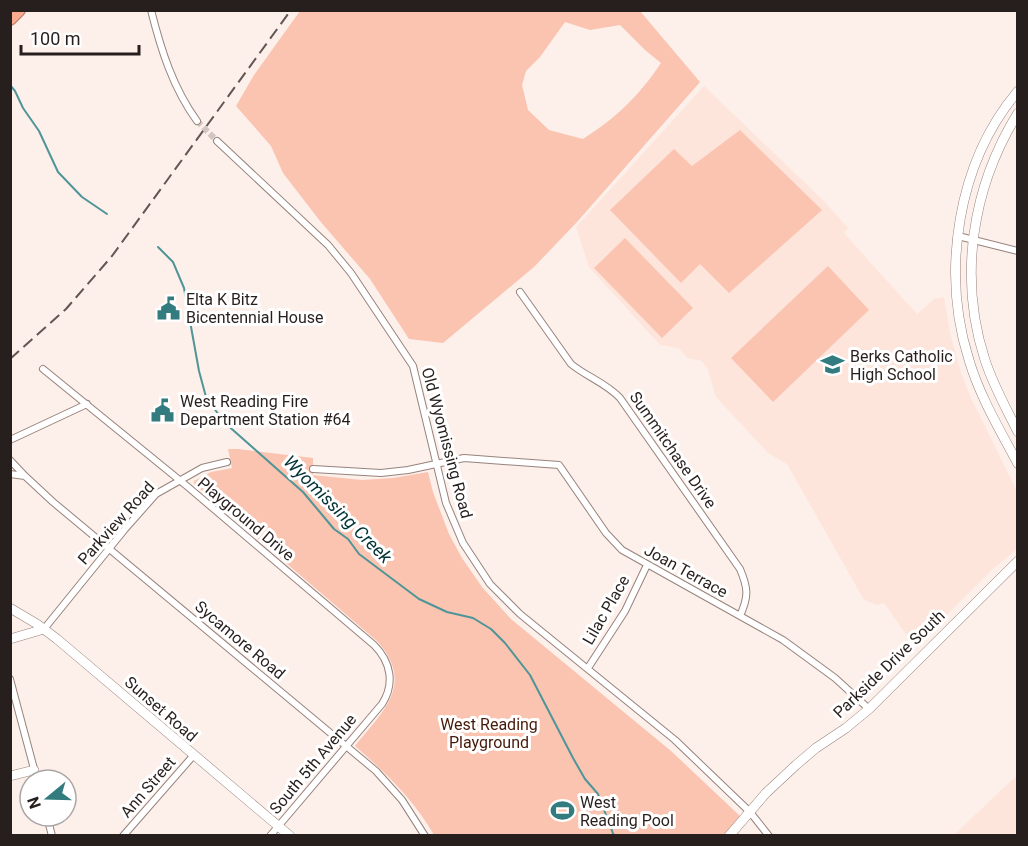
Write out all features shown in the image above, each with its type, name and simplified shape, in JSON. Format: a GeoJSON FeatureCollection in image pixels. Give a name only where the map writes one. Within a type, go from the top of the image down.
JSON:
{"type":"FeatureCollection","features":[{"type":"Feature","properties":{"kind":"highway"},"geometry":{"type":"LineString","coordinates":[[10,19],[19,10]]}},
{"type":"Feature","properties":{"kind":"street"},"geometry":{"type":"LineString","coordinates":[[151,10],[161,50],[182,101],[197,122]]}},
{"type":"Feature","properties":{"kind":"street"},"geometry":{"type":"LineString","coordinates":[[1015,97],[988,136],[976,163],[966,195],[958,236],[956,288],[959,319],[967,354],[981,392],[1017,464]]}},
{"type":"Feature","properties":{"kind":"street"},"geometry":{"type":"LineString","coordinates":[[1017,112],[986,179],[973,240],[972,291],[982,350],[995,386],[1017,432]]}},
{"type":"Feature","properties":{"kind":"street","name":"Old Wyomissing Road"},"geometry":{"type":"LineString","coordinates":[[217,141],[323,239],[363,291],[413,366],[446,503],[456,529],[483,574],[520,614],[675,740],[750,812],[769,836]]}},
{"type":"Feature","properties":{"kind":"street"},"geometry":{"type":"LineString","coordinates":[[958,236],[1017,251]]}},
{"type":"Feature","properties":{"kind":"street","name":"Summitchase Drive"},"geometry":{"type":"LineString","coordinates":[[520,292],[571,364],[609,387],[620,398],[740,569],[747,586],[747,599],[740,616]]}},
{"type":"Feature","properties":{"kind":"street"},"geometry":{"type":"LineString","coordinates":[[967,354],[982,350]]}},
{"type":"Feature","properties":{"kind":"street","name":"Playground Drive"},"geometry":{"type":"LineString","coordinates":[[43,369],[179,480],[379,650],[388,666],[390,676],[387,696],[377,710]]}},
{"type":"Feature","properties":{"kind":"street"},"geometry":{"type":"LineString","coordinates":[[10,440],[87,404]]}},
{"type":"Feature","properties":{"kind":"street","name":"Joan Terrace"},"geometry":{"type":"LineString","coordinates":[[435,464],[464,458],[559,465],[610,538],[628,554],[783,640],[813,661],[869,709]]}},
{"type":"Feature","properties":{"kind":"street","name":"Sycamore Road"},"geometry":{"type":"LineString","coordinates":[[10,460],[53,502],[376,771],[409,810],[425,836]]}},
{"type":"Feature","properties":{"kind":"street","name":"Parkview Road"},"geometry":{"type":"LineString","coordinates":[[44,630],[156,494],[202,468],[227,462]]}},
{"type":"Feature","properties":{"kind":"street"},"geometry":{"type":"LineString","coordinates":[[313,469],[381,473],[435,464]]}},
{"type":"Feature","properties":{"kind":"street"},"geometry":{"type":"LineString","coordinates":[[10,474],[25,477]]}},
{"type":"Feature","properties":{"kind":"street","name":"Parkside Drive South"},"geometry":{"type":"LineString","coordinates":[[729,836],[766,793],[808,753],[846,728],[869,709],[1017,561]]}},
{"type":"Feature","properties":{"kind":"street","name":"Lilac Place"},"geometry":{"type":"LineString","coordinates":[[588,668],[625,610],[647,565]]}},
{"type":"Feature","properties":{"kind":"street","name":"Sunset Road"},"geometry":{"type":"LineString","coordinates":[[10,608],[44,630],[290,836]]}},
{"type":"Feature","properties":{"kind":"street"},"geometry":{"type":"LineString","coordinates":[[10,639],[44,630]]}},
{"type":"Feature","properties":{"kind":"street"},"geometry":{"type":"LineString","coordinates":[[10,679],[33,768]]}},
{"type":"Feature","properties":{"kind":"street","name":"South 5th Avenue"},"geometry":{"type":"LineString","coordinates":[[270,836],[377,710]]}},
{"type":"Feature","properties":{"kind":"street","name":"Ann Street"},"geometry":{"type":"LineString","coordinates":[[123,836],[193,756]]}},
{"type":"Feature","properties":{"kind":"shaded area","name":"Berks Catholic High School"},"geometry":{"type":"Polygon","coordinates":[[[704,86],[825,202],[848,228],[844,233],[917,314],[934,299],[944,297],[950,333],[961,373],[1017,491],[1017,549],[994,568],[915,647],[884,603],[877,605],[864,600],[787,464],[768,453],[716,397],[708,370],[702,361],[688,358],[678,348],[660,345],[589,267],[576,227],[704,86]]]}},
{"type":"Feature","properties":{"kind":"shaded area"},"geometry":{"type":"Polygon","coordinates":[[[1017,775],[1017,835],[954,835],[1017,775]]]}},
{"type":"Feature","properties":{"kind":"green space"},"geometry":{"type":"Polygon","coordinates":[[[300,11],[640,11],[700,82],[577,222],[534,267],[443,343],[409,339],[370,279],[320,221],[283,173],[271,146],[236,106],[254,75],[300,11]],[[565,22],[540,57],[526,71],[522,85],[528,110],[549,130],[583,139],[626,106],[661,63],[620,25],[590,30],[565,22]]]}},
{"type":"Feature","properties":{"kind":"green space"},"geometry":{"type":"Polygon","coordinates":[[[740,130],[822,210],[729,293],[700,264],[681,283],[610,210],[674,149],[692,166],[740,130]]]}},
{"type":"Feature","properties":{"kind":"green space"},"geometry":{"type":"Polygon","coordinates":[[[625,238],[693,308],[662,338],[594,268],[625,238]]]}},
{"type":"Feature","properties":{"kind":"green space"},"geometry":{"type":"Polygon","coordinates":[[[828,266],[869,310],[773,402],[731,358],[828,266]]]}},
{"type":"Feature","properties":{"kind":"green space","name":"West Reading Playground"},"geometry":{"type":"Polygon","coordinates":[[[228,449],[313,458],[313,475],[362,480],[428,472],[449,534],[462,558],[482,587],[511,619],[671,751],[740,816],[724,835],[434,835],[398,787],[355,746],[376,721],[391,697],[394,671],[389,657],[378,642],[194,484],[194,481],[211,472],[232,468],[228,449]]]}},
{"type":"Feature","properties":{"kind":"waterway","name":"Wyomissing Creek"},"geometry":{"type":"LineString","coordinates":[[10,85],[39,131],[58,172],[82,197],[107,214]]}},
{"type":"Feature","properties":{"kind":"waterway","name":"Wyomissing Creek"},"geometry":{"type":"LineString","coordinates":[[158,247],[173,262],[184,288],[206,397],[225,423],[303,492],[334,529],[348,539],[359,554],[419,599],[447,612],[473,618],[491,629],[505,643],[530,675],[573,758],[585,779],[598,794],[614,836]]}},
{"type":"Feature","properties":{"kind":"tunnel"},"geometry":{"type":"LineString","coordinates":[[197,121],[217,141]]}},
{"type":"Feature","properties":{"kind":"railway"},"geometry":{"type":"LineString","coordinates":[[10,359],[66,309],[112,256],[291,10]]}},
{"type":"Feature","properties":{"kind":"place","name":"Elta K Bitz Bicentennial House"},"geometry":{"type":"Point","coordinates":[168,308]}},
{"type":"Feature","properties":{"kind":"place","name":"Berks Catholic High School"},"geometry":{"type":"Point","coordinates":[832,365]}},
{"type":"Feature","properties":{"kind":"place","name":"West Reading Fire Department Station #64"},"geometry":{"type":"Point","coordinates":[162,410]}},
{"type":"Feature","properties":{"kind":"place","name":"West Reading Pool"},"geometry":{"type":"Point","coordinates":[562,811]}}]}
